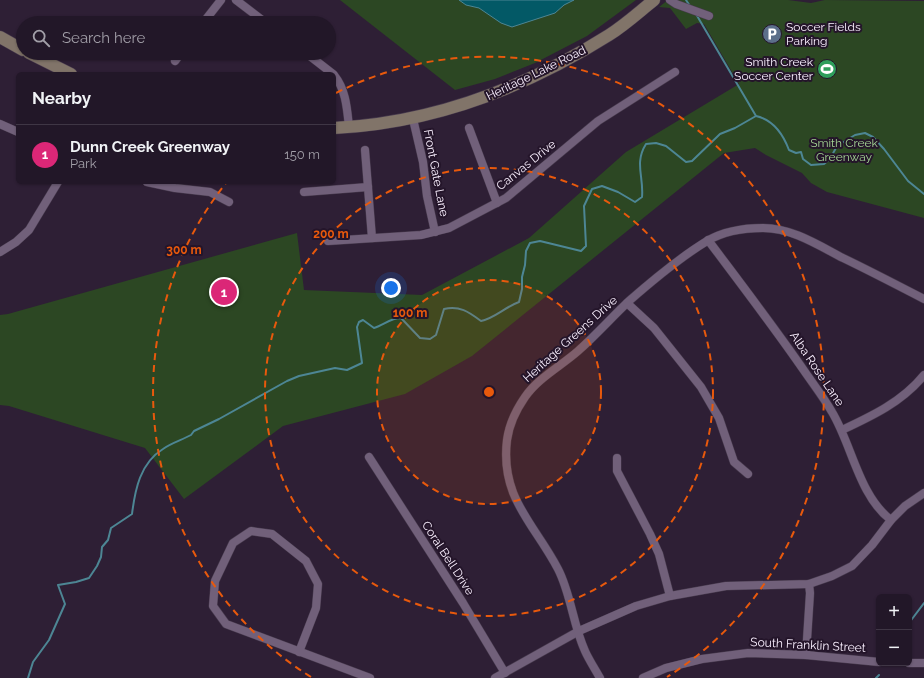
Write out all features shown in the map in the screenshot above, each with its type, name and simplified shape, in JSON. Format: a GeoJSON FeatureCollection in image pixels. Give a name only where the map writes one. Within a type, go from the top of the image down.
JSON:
{"type":"FeatureCollection","features":[{"type":"Feature","properties":{"kind":"main road","name":"Heritage Lake Road"},"geometry":{"type":"LineString","coordinates":[[336,128],[413,119],[488,97],[561,63],[610,34],[654,0]]}},
{"type":"Feature","properties":{"kind":"main road"},"geometry":{"type":"LineString","coordinates":[[0,37],[16,46]]}},
{"type":"Feature","properties":{"kind":"main road"},"geometry":{"type":"LineString","coordinates":[[43,60],[67,72]]}},
{"type":"Feature","properties":{"kind":"street"},"geometry":{"type":"LineString","coordinates":[[208,16],[221,0]]}},
{"type":"Feature","properties":{"kind":"street"},"geometry":{"type":"LineString","coordinates":[[236,0],[257,16]]}},
{"type":"Feature","properties":{"kind":"street"},"geometry":{"type":"LineString","coordinates":[[670,0],[676,4],[709,16]]}},
{"type":"Feature","properties":{"kind":"street"},"geometry":{"type":"LineString","coordinates":[[315,60],[331,72]]}},
{"type":"Feature","properties":{"kind":"street","name":"Canvas Drive"},"geometry":{"type":"LineString","coordinates":[[328,241],[421,235],[449,228],[515,192],[598,121],[675,72]]}},
{"type":"Feature","properties":{"kind":"street"},"geometry":{"type":"LineString","coordinates":[[336,77],[346,100],[349,127]]}},
{"type":"Feature","properties":{"kind":"street","name":"Front Gate Lane"},"geometry":{"type":"LineString","coordinates":[[413,119],[424,162],[427,196],[435,232]]}},
{"type":"Feature","properties":{"kind":"street"},"geometry":{"type":"LineString","coordinates":[[0,124],[16,131]]}},
{"type":"Feature","properties":{"kind":"street"},"geometry":{"type":"LineString","coordinates":[[469,128],[497,203]]}},
{"type":"Feature","properties":{"kind":"street"},"geometry":{"type":"LineString","coordinates":[[365,150],[372,238]]}},
{"type":"Feature","properties":{"kind":"street"},"geometry":{"type":"LineString","coordinates":[[0,252],[16,242],[29,230],[57,184]]}},
{"type":"Feature","properties":{"kind":"street"},"geometry":{"type":"LineString","coordinates":[[156,184],[175,188],[210,192],[228,202]]}},
{"type":"Feature","properties":{"kind":"street"},"geometry":{"type":"LineString","coordinates":[[304,192],[368,187]]}},
{"type":"Feature","properties":{"kind":"street","name":"Heritage Greens Drive"},"geometry":{"type":"LineString","coordinates":[[600,678],[584,650],[558,569],[512,493],[506,467],[507,440],[513,418],[526,396],[539,381],[568,360],[650,282],[708,240],[741,228],[781,229],[809,241],[924,299]]}},
{"type":"Feature","properties":{"kind":"street","name":"Alba Rose Lane"},"geometry":{"type":"LineString","coordinates":[[708,240],[793,354],[832,412],[842,430],[865,485],[874,501],[891,520]]}},
{"type":"Feature","properties":{"kind":"street"},"geometry":{"type":"LineString","coordinates":[[627,303],[654,328],[701,387],[719,418],[734,462],[748,474]]}},
{"type":"Feature","properties":{"kind":"street"},"geometry":{"type":"LineString","coordinates":[[842,430],[882,410],[901,398],[924,375]]}},
{"type":"Feature","properties":{"kind":"street","name":"Coral Bell Drive"},"geometry":{"type":"LineString","coordinates":[[369,457],[463,603],[505,672]]}},
{"type":"Feature","properties":{"kind":"street"},"geometry":{"type":"LineString","coordinates":[[617,458],[617,471],[659,554],[670,596]]}},
{"type":"Feature","properties":{"kind":"street"},"geometry":{"type":"LineString","coordinates":[[495,678],[578,631],[636,606],[670,596],[726,586],[809,584],[832,576],[852,566],[872,545],[891,520],[905,506],[924,493]]}},
{"type":"Feature","properties":{"kind":"street"},"geometry":{"type":"LineString","coordinates":[[299,652],[316,608],[318,584],[306,561],[272,534],[251,531],[233,543],[215,581],[212,606],[226,624],[299,652],[370,678]]}},
{"type":"Feature","properties":{"kind":"street"},"geometry":{"type":"LineString","coordinates":[[806,655],[809,584]]}},
{"type":"Feature","properties":{"kind":"street","name":"South Franklin Street"},"geometry":{"type":"LineString","coordinates":[[643,678],[666,668],[710,658],[748,653],[806,655],[876,662]]}},
{"type":"Feature","properties":{"kind":"street"},"geometry":{"type":"LineString","coordinates":[[912,662],[924,663]]}},
{"type":"Feature","properties":{"kind":"green space"},"geometry":{"type":"Polygon","coordinates":[[[340,0],[636,0],[587,36],[535,63],[495,79],[455,90],[340,0]]]}},
{"type":"Feature","properties":{"kind":"green space","name":"Smith Creek Greenway"},"geometry":{"type":"Polygon","coordinates":[[[668,0],[788,0],[811,3],[825,0],[924,1],[924,218],[827,192],[811,183],[802,173],[755,148],[724,153],[472,356],[405,394],[283,426],[184,499],[145,448],[9,406],[0,405],[0,315],[297,233],[304,290],[422,295],[529,238],[626,152],[739,84],[704,24],[697,23],[686,29],[670,8],[659,7],[668,0]]]}},
{"type":"Feature","properties":{"kind":"shaded area"},"geometry":{"type":"Polygon","coordinates":[[[459,0],[574,0],[564,5],[555,13],[512,27],[501,23],[479,8],[466,5],[459,0]]]}},
{"type":"Feature","properties":{"kind":"waterway"},"geometry":{"type":"LineString","coordinates":[[686,0],[690,6]]}},
{"type":"Feature","properties":{"kind":"waterway"},"geometry":{"type":"LineString","coordinates":[[696,14],[756,116],[768,121],[777,128],[784,138],[789,150],[796,153],[801,152],[803,159],[811,165],[824,164],[830,159],[837,146],[855,135],[865,133],[873,137],[908,181],[924,194]]}},
{"type":"Feature","properties":{"kind":"waterway"},"geometry":{"type":"LineString","coordinates":[[28,678],[33,662],[49,640],[65,604],[58,585],[89,578],[101,557],[102,547],[108,540],[111,528],[132,514],[140,478],[144,469],[155,455],[169,445],[191,435],[194,431],[219,419],[287,381],[299,376],[335,368],[347,370],[362,363],[357,327],[359,322],[363,320],[374,328],[394,319],[401,318],[420,338],[430,339],[436,335],[444,309],[454,308],[464,310],[481,321],[486,320],[519,302],[522,289],[522,277],[526,251],[530,243],[540,241],[581,251],[586,246],[584,206],[592,189],[602,186],[618,192],[635,202],[642,197],[640,164],[642,151],[646,144],[656,143],[666,146],[686,162],[692,161],[720,134],[735,128],[756,116]]}},
{"type":"Feature","properties":{"kind":"waterway"},"geometry":{"type":"LineString","coordinates":[[912,619],[924,603]]}},
{"type":"Feature","properties":{"kind":"waterway"},"geometry":{"type":"LineString","coordinates":[[876,678],[879,675]]}},
{"type":"Feature","properties":{"kind":"place","name":"Soccer Fields Parking"},"geometry":{"type":"Point","coordinates":[772,34]}},
{"type":"Feature","properties":{"kind":"place","name":"Smith Creek Soccer Center"},"geometry":{"type":"Point","coordinates":[827,69]}},
{"type":"Feature","properties":{"kind":"place","name":"Dunn Creek Greenway"},"geometry":{"type":"Point","coordinates":[224,292]}}]}
